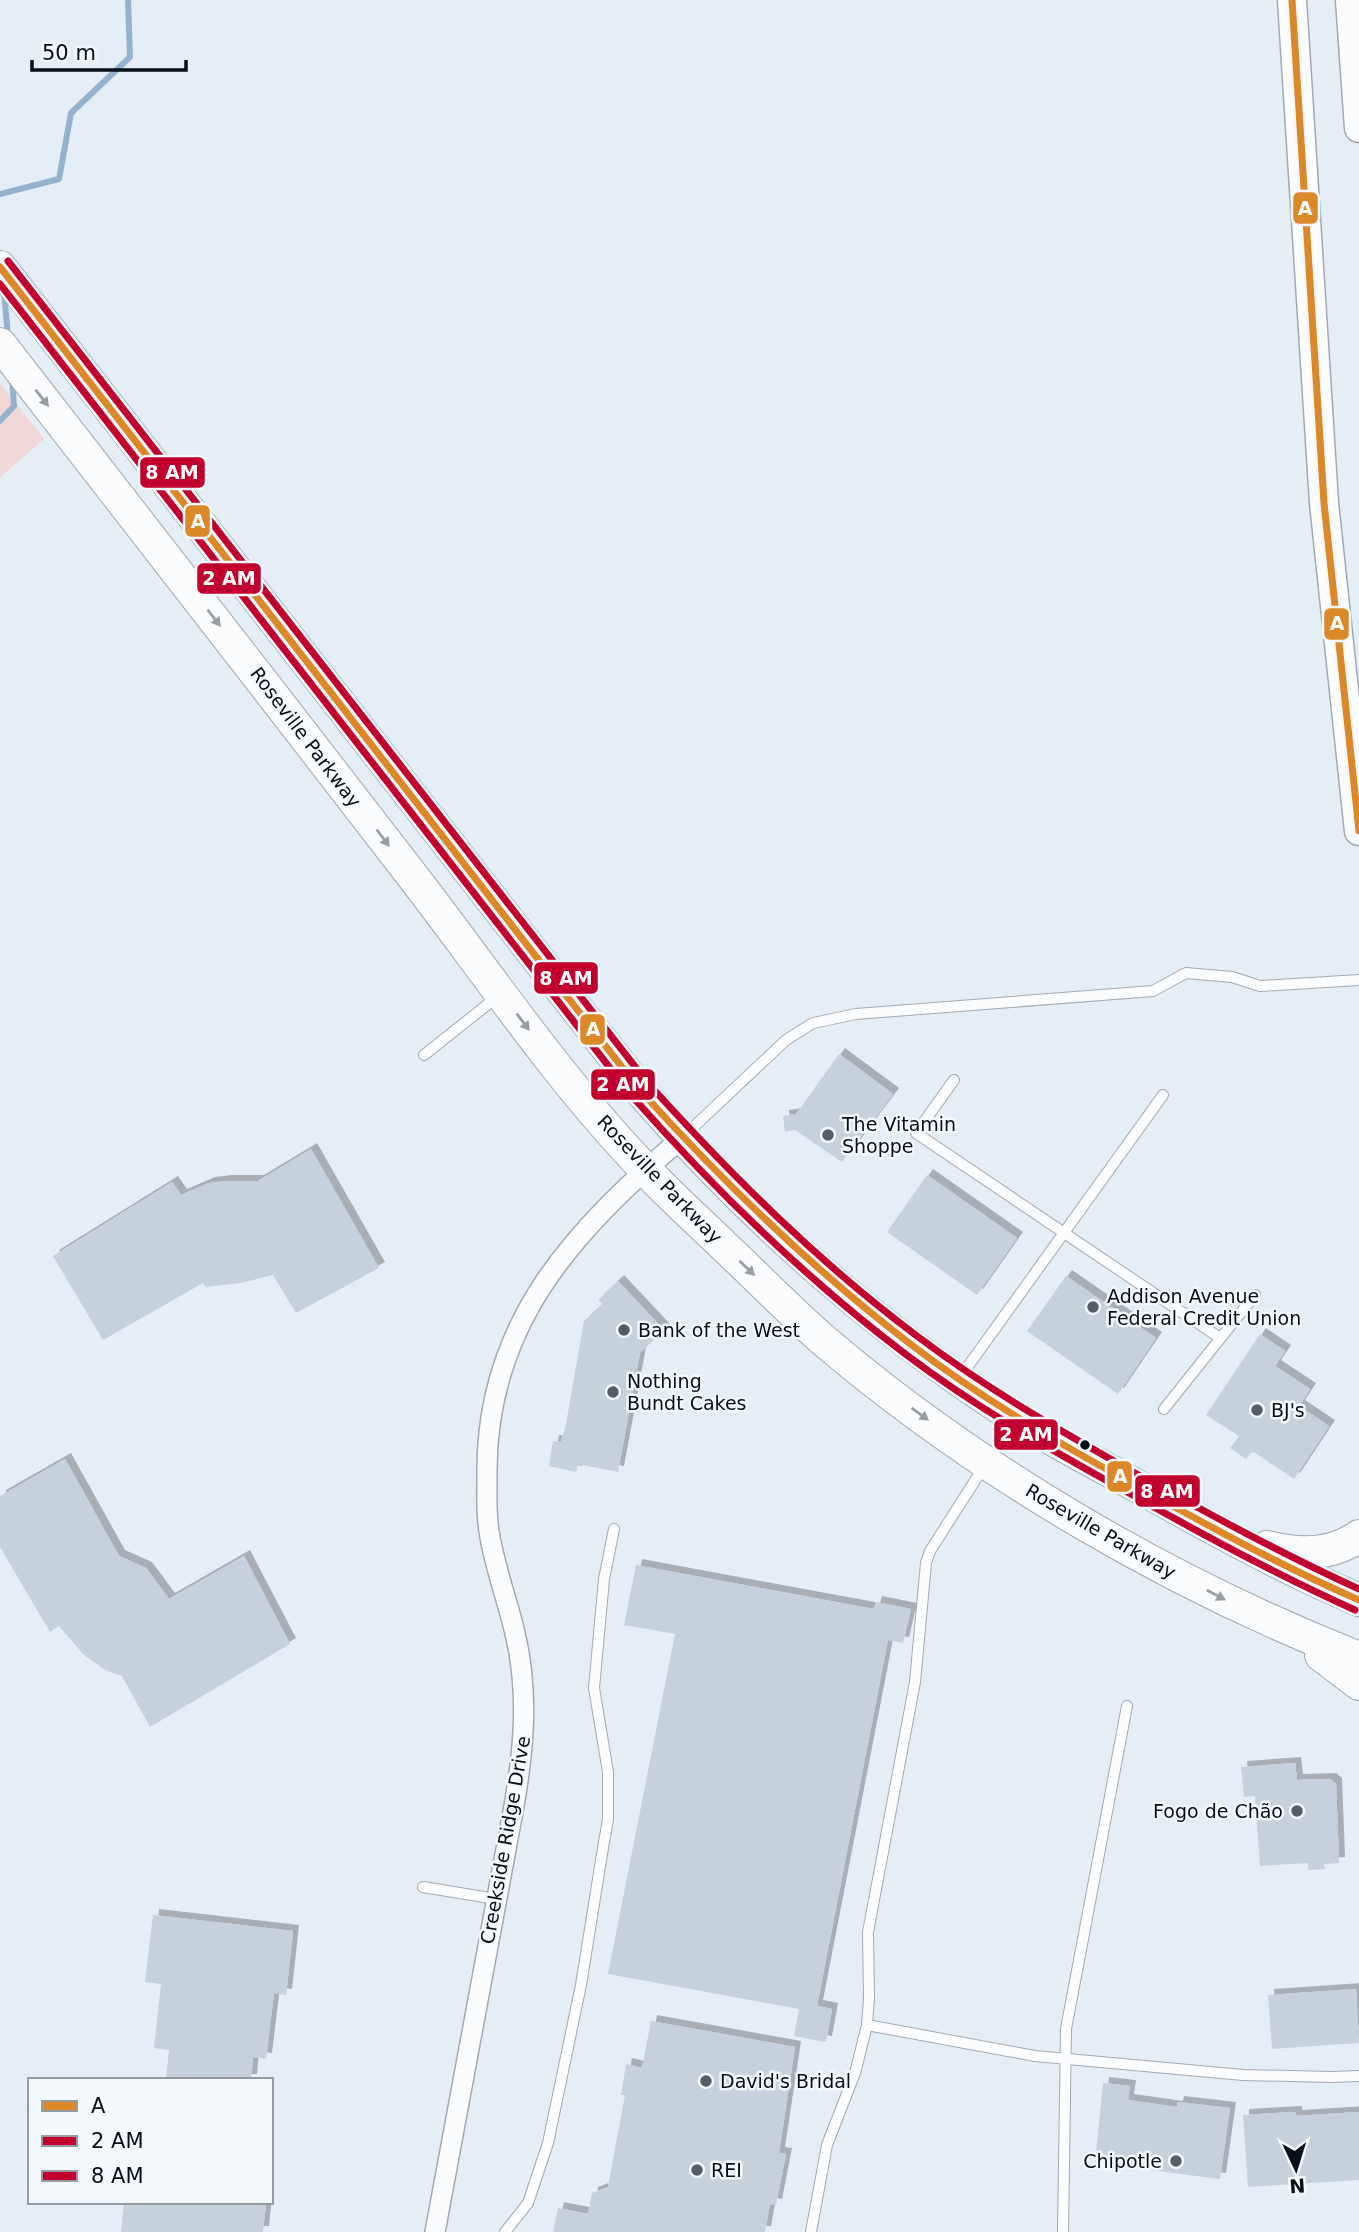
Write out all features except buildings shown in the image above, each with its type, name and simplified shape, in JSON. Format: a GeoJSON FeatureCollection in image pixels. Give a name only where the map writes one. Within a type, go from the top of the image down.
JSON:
{"type":"FeatureCollection","features":[{"type":"Feature","properties":{"kind":"main road"},"geometry":{"type":"LineString","coordinates":[[1293,0],[1325,503],[1353,723],[1359,831]]}},
{"type":"Feature","properties":{"kind":"main road"},"geometry":{"type":"LineString","coordinates":[[1350,0],[1359,128]]}},
{"type":"Feature","properties":{"kind":"main road"},"geometry":{"type":"LineString","coordinates":[[0,267],[608,1049],[682,1138],[723,1180],[846,1295],[958,1379],[1015,1417],[1256,1552],[1359,1600]]}},
{"type":"Feature","properties":{"kind":"main road","name":"Roseville Parkway"},"geometry":{"type":"LineString","coordinates":[[0,344],[143,525],[555,1064],[645,1169],[823,1339],[986,1462],[1069,1514],[1247,1612],[1359,1658]]}},
{"type":"Feature","properties":{"kind":"main road"},"geometry":{"type":"LineString","coordinates":[[1196,1520],[1264,1546],[1305,1552],[1336,1549],[1359,1536]]}},
{"type":"Feature","properties":{"kind":"main road"},"geometry":{"type":"LineString","coordinates":[[1247,1612],[1325,1658],[1359,1684]]}},
{"type":"Feature","properties":{"kind":"street","name":"Creekside Ridge Drive"},"geometry":{"type":"LineString","coordinates":[[435,2232],[521,1771],[525,1707],[516,1636],[488,1530],[486,1459],[491,1413],[501,1368],[541,1286],[606,1206],[682,1138]]}},
{"type":"Feature","properties":{"kind":"lane"},"geometry":{"type":"LineString","coordinates":[[682,1138],[786,1040],[813,1023],[856,1014],[1153,991],[1186,973],[1232,976],[1260,986],[1359,980]]}},
{"type":"Feature","properties":{"kind":"lane"},"geometry":{"type":"LineString","coordinates":[[424,1055],[502,994]]}},
{"type":"Feature","properties":{"kind":"lane"},"geometry":{"type":"LineString","coordinates":[[954,1080],[916,1133],[1220,1338]]}},
{"type":"Feature","properties":{"kind":"lane"},"geometry":{"type":"LineString","coordinates":[[958,1379],[1163,1095]]}},
{"type":"Feature","properties":{"kind":"lane"},"geometry":{"type":"LineString","coordinates":[[1164,1409],[1255,1294]]}},
{"type":"Feature","properties":{"kind":"lane"},"geometry":{"type":"LineString","coordinates":[[811,2232],[827,2145],[855,2073],[867,2025],[868,1932],[915,1682],[926,1563],[930,1551],[986,1462]]}},
{"type":"Feature","properties":{"kind":"lane"},"geometry":{"type":"LineString","coordinates":[[505,2232],[528,2203],[548,2143],[581,1985],[608,1819],[608,1772],[594,1688],[604,1579],[614,1529]]}},
{"type":"Feature","properties":{"kind":"lane"},"geometry":{"type":"LineString","coordinates":[[1063,2232],[1066,2029],[1127,1706]]}},
{"type":"Feature","properties":{"kind":"lane"},"geometry":{"type":"LineString","coordinates":[[424,1886],[496,1899]]}},
{"type":"Feature","properties":{"kind":"lane"},"geometry":{"type":"LineString","coordinates":[[867,2025],[1035,2056],[1243,2075],[1359,2076]]}},
{"type":"Feature","properties":{"kind":"shaded area"},"geometry":{"type":"Polygon","coordinates":[[[0,383],[44,439],[0,477],[0,383]]]}},
{"type":"Feature","properties":{"kind":"waterway"},"geometry":{"type":"LineString","coordinates":[[0,194],[59,179],[71,113],[130,57],[128,0]]}},
{"type":"Feature","properties":{"kind":"waterway"},"geometry":{"type":"LineString","coordinates":[[4,292],[8,337]]}},
{"type":"Feature","properties":{"kind":"waterway"},"geometry":{"type":"LineString","coordinates":[[0,421],[14,406],[12,379]]}},
{"type":"Feature","properties":{"kind":"transit line","name":"A"},"geometry":{"type":"LineString","coordinates":[[1292,0],[1324,503],[1359,831]]}},
{"type":"Feature","properties":{"kind":"transit line"},"geometry":{"type":"LineString","coordinates":[[8,261],[647,1082],[776,1216],[880,1308],[999,1393],[1222,1521],[1359,1589]]}},
{"type":"Feature","properties":{"kind":"transit line","name":"A"},"geometry":{"type":"LineString","coordinates":[[0,267],[639,1089],[735,1190],[872,1314],[990,1400],[1189,1515],[1359,1600]]}},
{"type":"Feature","properties":{"kind":"transit line"},"geometry":{"type":"LineString","coordinates":[[0,284],[631,1095],[727,1198],[831,1294],[904,1353],[958,1392],[1042,1444],[1185,1524],[1269,1569],[1355,1610]]}},
{"type":"Feature","properties":{"kind":"place","name":"The Vitamin Shoppe"},"geometry":{"type":"Point","coordinates":[828,1135]}},
{"type":"Feature","properties":{"kind":"place","name":"Addison Avenue Federal Credit Union"},"geometry":{"type":"Point","coordinates":[1093,1307]}},
{"type":"Feature","properties":{"kind":"place","name":"Bank of the West"},"geometry":{"type":"Point","coordinates":[624,1330]}},
{"type":"Feature","properties":{"kind":"place","name":"Nothing Bundt Cakes"},"geometry":{"type":"Point","coordinates":[613,1392]}},
{"type":"Feature","properties":{"kind":"place","name":"BJ's"},"geometry":{"type":"Point","coordinates":[1257,1410]}},
{"type":"Feature","properties":{"kind":"place","name":"Fogo de Chão"},"geometry":{"type":"Point","coordinates":[1297,1811]}},
{"type":"Feature","properties":{"kind":"place","name":"David's Bridal"},"geometry":{"type":"Point","coordinates":[706,2081]}},
{"type":"Feature","properties":{"kind":"place","name":"Chipotle"},"geometry":{"type":"Point","coordinates":[1176,2161]}},
{"type":"Feature","properties":{"kind":"place","name":"REI"},"geometry":{"type":"Point","coordinates":[697,2170]}}]}
